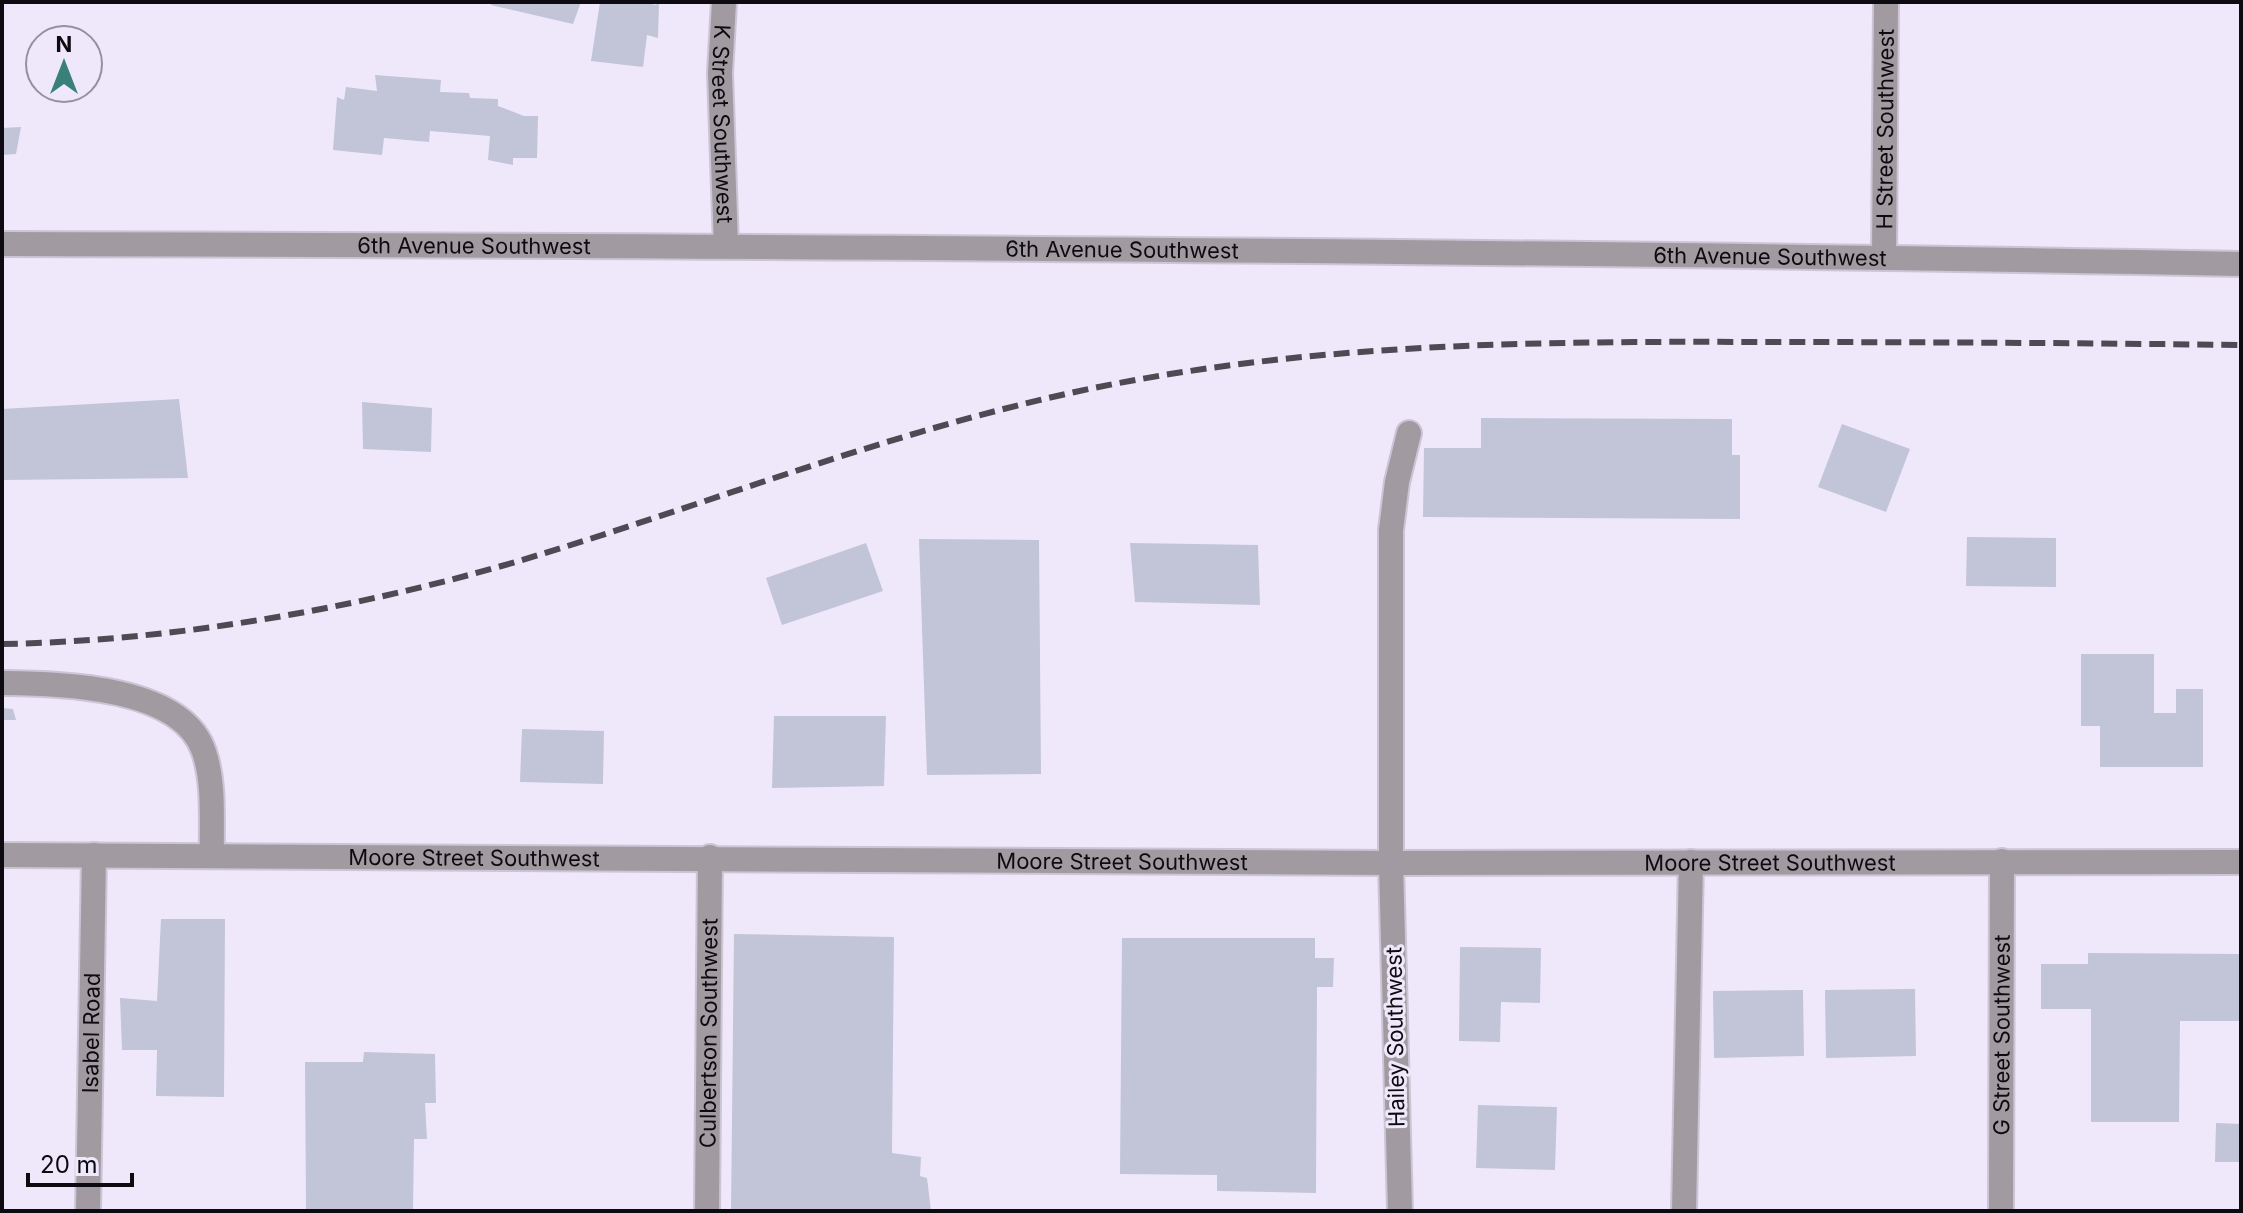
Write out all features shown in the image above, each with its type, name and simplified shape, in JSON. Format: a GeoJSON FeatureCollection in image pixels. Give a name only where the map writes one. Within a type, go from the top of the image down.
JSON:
{"type":"FeatureCollection","features":[{"type":"Feature","properties":{"kind":"street","name":"K Street Southwest"},"geometry":{"type":"LineString","coordinates":[[724,2],[720,73],[726,246]]}},
{"type":"Feature","properties":{"kind":"street","name":"H Street Southwest"},"geometry":{"type":"LineString","coordinates":[[1884,257],[1886,2]]}},
{"type":"Feature","properties":{"kind":"street","name":"6th Avenue Southwest"},"geometry":{"type":"LineString","coordinates":[[2,244],[726,246],[1884,257],[2241,264]]}},
{"type":"Feature","properties":{"kind":"street","name":"Hailey Southwest"},"geometry":{"type":"LineString","coordinates":[[1400,1211],[1391,863],[1391,530],[1397,482],[1409,433]]}},
{"type":"Feature","properties":{"kind":"street"},"geometry":{"type":"LineString","coordinates":[[2,683],[69,685],[126,697],[163,707],[188,724],[204,751],[209,780],[212,856]]}},
{"type":"Feature","properties":{"kind":"street","name":"Moore Street Southwest"},"geometry":{"type":"LineString","coordinates":[[2,855],[1391,863],[2241,862]]}},
{"type":"Feature","properties":{"kind":"street","name":"Isabel Road"},"geometry":{"type":"LineString","coordinates":[[88,1211],[94,855]]}},
{"type":"Feature","properties":{"kind":"street","name":"Culbertson Southwest"},"geometry":{"type":"LineString","coordinates":[[707,1211],[710,857]]}},
{"type":"Feature","properties":{"kind":"street","name":"G Street Southwest"},"geometry":{"type":"LineString","coordinates":[[2001,1211],[2002,861]]}},
{"type":"Feature","properties":{"kind":"street"},"geometry":{"type":"LineString","coordinates":[[1684,1211],[1691,862]]}},
{"type":"Feature","properties":{"kind":"building"},"geometry":{"type":"Polygon","coordinates":[[[492,2],[581,2],[573,24],[491,5],[492,2]]]}},
{"type":"Feature","properties":{"kind":"building"},"geometry":{"type":"Polygon","coordinates":[[[600,2],[659,4],[658,38],[647,35],[643,67],[591,61],[600,2]]]}},
{"type":"Feature","properties":{"kind":"building"},"geometry":{"type":"Polygon","coordinates":[[[375,75],[441,80],[440,92],[469,93],[470,98],[498,99],[498,106],[524,116],[538,116],[537,158],[513,158],[513,165],[488,160],[490,136],[430,131],[429,142],[384,138],[382,155],[333,150],[337,97],[344,100],[346,87],[377,91],[375,75]]]}},
{"type":"Feature","properties":{"kind":"building"},"geometry":{"type":"Polygon","coordinates":[[[21,127],[16,154],[2,155],[2,128],[21,127]]]}},
{"type":"Feature","properties":{"kind":"building"},"geometry":{"type":"Polygon","coordinates":[[[179,399],[188,478],[2,480],[2,409],[179,399]]]}},
{"type":"Feature","properties":{"kind":"building"},"geometry":{"type":"Polygon","coordinates":[[[362,402],[432,408],[431,452],[363,449],[362,402]]]}},
{"type":"Feature","properties":{"kind":"building"},"geometry":{"type":"Polygon","coordinates":[[[1481,418],[1732,419],[1732,455],[1740,455],[1740,519],[1423,517],[1424,448],[1481,448],[1481,418]]]}},
{"type":"Feature","properties":{"kind":"building"},"geometry":{"type":"Polygon","coordinates":[[[1842,424],[1910,449],[1886,512],[1818,487],[1842,424]]]}},
{"type":"Feature","properties":{"kind":"building"},"geometry":{"type":"Polygon","coordinates":[[[1967,537],[2056,538],[2056,587],[1966,586],[1967,537]]]}},
{"type":"Feature","properties":{"kind":"building"},"geometry":{"type":"Polygon","coordinates":[[[919,539],[1039,540],[1041,774],[927,775],[919,539]]]}},
{"type":"Feature","properties":{"kind":"building"},"geometry":{"type":"Polygon","coordinates":[[[866,543],[883,591],[782,625],[766,578],[866,543]]]}},
{"type":"Feature","properties":{"kind":"building"},"geometry":{"type":"Polygon","coordinates":[[[1130,543],[1258,545],[1260,605],[1135,602],[1130,543]]]}},
{"type":"Feature","properties":{"kind":"building"},"geometry":{"type":"Polygon","coordinates":[[[2081,654],[2154,654],[2154,713],[2176,713],[2176,689],[2203,689],[2203,767],[2100,767],[2100,726],[2081,726],[2081,654]]]}},
{"type":"Feature","properties":{"kind":"building"},"geometry":{"type":"Polygon","coordinates":[[[2,708],[13,709],[16,720],[2,720],[2,708]]]}},
{"type":"Feature","properties":{"kind":"building"},"geometry":{"type":"Polygon","coordinates":[[[774,716],[886,716],[884,786],[772,788],[774,716]]]}},
{"type":"Feature","properties":{"kind":"building"},"geometry":{"type":"Polygon","coordinates":[[[522,729],[604,731],[603,784],[520,782],[522,729]]]}},
{"type":"Feature","properties":{"kind":"building"},"geometry":{"type":"Polygon","coordinates":[[[161,919],[225,919],[224,1097],[156,1096],[157,1050],[122,1050],[120,998],[157,1001],[161,919]]]}},
{"type":"Feature","properties":{"kind":"building"},"geometry":{"type":"Polygon","coordinates":[[[734,934],[894,937],[892,1153],[921,1157],[920,1176],[927,1178],[931,1211],[731,1211],[734,934]]]}},
{"type":"Feature","properties":{"kind":"building"},"geometry":{"type":"Polygon","coordinates":[[[1122,938],[1315,938],[1315,958],[1334,958],[1333,987],[1317,987],[1316,1193],[1217,1191],[1217,1175],[1120,1174],[1122,938]]]}},
{"type":"Feature","properties":{"kind":"building"},"geometry":{"type":"Polygon","coordinates":[[[1460,947],[1541,948],[1540,1003],[1501,1002],[1500,1042],[1459,1041],[1460,947]]]}},
{"type":"Feature","properties":{"kind":"building"},"geometry":{"type":"Polygon","coordinates":[[[2088,953],[2241,954],[2241,1021],[2180,1021],[2179,1122],[2091,1122],[2091,1009],[2041,1009],[2041,964],[2088,964],[2088,953]]]}},
{"type":"Feature","properties":{"kind":"building"},"geometry":{"type":"Polygon","coordinates":[[[1915,989],[1916,1056],[1826,1058],[1825,990],[1915,989]]]}},
{"type":"Feature","properties":{"kind":"building"},"geometry":{"type":"Polygon","coordinates":[[[1803,990],[1804,1056],[1714,1058],[1713,991],[1803,990]]]}},
{"type":"Feature","properties":{"kind":"building"},"geometry":{"type":"Polygon","coordinates":[[[364,1052],[435,1054],[436,1103],[425,1103],[427,1139],[414,1139],[413,1211],[306,1211],[305,1062],[363,1062],[364,1052]]]}},
{"type":"Feature","properties":{"kind":"building"},"geometry":{"type":"Polygon","coordinates":[[[1478,1105],[1557,1107],[1555,1170],[1476,1168],[1478,1105]]]}},
{"type":"Feature","properties":{"kind":"building"},"geometry":{"type":"Polygon","coordinates":[[[2216,1123],[2241,1124],[2241,1162],[2215,1162],[2216,1123]]]}},
{"type":"Feature","properties":{"kind":"railway"},"geometry":{"type":"LineString","coordinates":[[2,644],[137,636],[206,628],[344,605],[411,590],[542,554],[950,423],[1089,389],[1256,362],[1424,348],[1592,342],[2241,345]]}}]}
